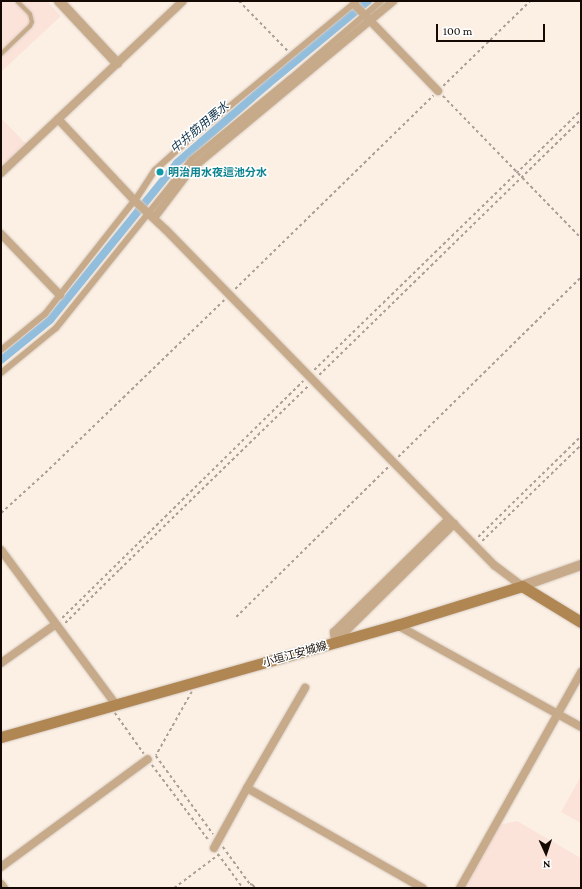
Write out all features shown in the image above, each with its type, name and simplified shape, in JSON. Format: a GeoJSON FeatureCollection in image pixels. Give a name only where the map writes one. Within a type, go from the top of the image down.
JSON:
{"type":"FeatureCollection","features":[{"type":"Feature","properties":{"kind":"main road","name":"小垣江安城線"},"geometry":{"type":"LineString","coordinates":[[1,737],[397,625],[522,586]]}},
{"type":"Feature","properties":{"kind":"main road"},"geometry":{"type":"LineString","coordinates":[[522,586],[581,622]]}},
{"type":"Feature","properties":{"kind":"street"},"geometry":{"type":"LineString","coordinates":[[58,1],[117,63]]}},
{"type":"Feature","properties":{"kind":"street"},"geometry":{"type":"LineString","coordinates":[[1,173],[183,1]]}},
{"type":"Feature","properties":{"kind":"street"},"geometry":{"type":"LineString","coordinates":[[1,373],[56,328],[138,228],[191,160],[297,73],[363,13],[381,1]]}},
{"type":"Feature","properties":{"kind":"street"},"geometry":{"type":"LineString","coordinates":[[149,214],[191,169],[393,1]]}},
{"type":"Feature","properties":{"kind":"street"},"geometry":{"type":"LineString","coordinates":[[1,350],[45,314],[136,202],[155,170],[184,144],[356,3],[363,13],[438,91]]}},
{"type":"Feature","properties":{"kind":"street"},"geometry":{"type":"LineString","coordinates":[[58,119],[136,202],[229,294],[494,565],[522,586],[581,565]]}},
{"type":"Feature","properties":{"kind":"street"},"geometry":{"type":"LineString","coordinates":[[1,226],[23,250],[21,255]]}},
{"type":"Feature","properties":{"kind":"street"},"geometry":{"type":"LineString","coordinates":[[1,234],[60,295]]}},
{"type":"Feature","properties":{"kind":"street"},"geometry":{"type":"LineString","coordinates":[[335,642],[452,522]]}},
{"type":"Feature","properties":{"kind":"street"},"geometry":{"type":"LineString","coordinates":[[1,550],[58,626],[113,706]]}},
{"type":"Feature","properties":{"kind":"street"},"geometry":{"type":"LineString","coordinates":[[397,625],[581,727]]}},
{"type":"Feature","properties":{"kind":"street"},"geometry":{"type":"LineString","coordinates":[[1,663],[58,626]]}},
{"type":"Feature","properties":{"kind":"street"},"geometry":{"type":"LineString","coordinates":[[460,888],[581,672]]}},
{"type":"Feature","properties":{"kind":"street"},"geometry":{"type":"LineString","coordinates":[[216,847],[246,788],[305,688]]}},
{"type":"Feature","properties":{"kind":"street"},"geometry":{"type":"LineString","coordinates":[[1,867],[148,759]]}},
{"type":"Feature","properties":{"kind":"street"},"geometry":{"type":"LineString","coordinates":[[246,788],[422,888]]}},
{"type":"Feature","properties":{"kind":"street"},"geometry":{"type":"LineString","coordinates":[[1,884],[4,888]]}},
{"type":"Feature","properties":{"kind":"lane"},"geometry":{"type":"LineString","coordinates":[[1,54],[30,26],[32,22],[30,14],[17,1]]}},
{"type":"Feature","properties":{"kind":"path"},"geometry":{"type":"LineString","coordinates":[[239,1],[292,56]]}},
{"type":"Feature","properties":{"kind":"path"},"geometry":{"type":"LineString","coordinates":[[1,513],[45,473],[530,1]]}},
{"type":"Feature","properties":{"kind":"path"},"geometry":{"type":"LineString","coordinates":[[438,91],[581,238]]}},
{"type":"Feature","properties":{"kind":"path"},"geometry":{"type":"LineString","coordinates":[[58,626],[120,569],[517,172],[581,110]]}},
{"type":"Feature","properties":{"kind":"path"},"geometry":{"type":"LineString","coordinates":[[58,626],[311,378],[581,119]]}},
{"type":"Feature","properties":{"kind":"path"},"geometry":{"type":"LineString","coordinates":[[236,617],[581,277]]}},
{"type":"Feature","properties":{"kind":"path"},"geometry":{"type":"LineString","coordinates":[[474,544],[581,436]]}},
{"type":"Feature","properties":{"kind":"path"},"geometry":{"type":"LineString","coordinates":[[474,544],[581,445]]}},
{"type":"Feature","properties":{"kind":"path"},"geometry":{"type":"LineString","coordinates":[[198,682],[156,756],[243,888]]}},
{"type":"Feature","properties":{"kind":"path"},"geometry":{"type":"LineString","coordinates":[[113,706],[148,759],[216,847],[250,884],[253,884],[255,888]]}},
{"type":"Feature","properties":{"kind":"path"},"geometry":{"type":"LineString","coordinates":[[174,888],[216,847]]}},
{"type":"Feature","properties":{"kind":"shaded area"},"geometry":{"type":"Polygon","coordinates":[[[1,1],[47,1],[61,16],[1,72],[1,1]]]}},
{"type":"Feature","properties":{"kind":"shaded area"},"geometry":{"type":"Polygon","coordinates":[[[1,118],[27,145],[1,170],[1,118]]]}},
{"type":"Feature","properties":{"kind":"shaded area"},"geometry":{"type":"Polygon","coordinates":[[[581,776],[581,823],[561,812],[581,776]]]}},
{"type":"Feature","properties":{"kind":"shaded area"},"geometry":{"type":"Polygon","coordinates":[[[517,821],[581,858],[581,888],[463,888],[499,825],[517,821]]]}},
{"type":"Feature","properties":{"kind":"waterway","name":"中井筋用悪水"},"geometry":{"type":"LineString","coordinates":[[1,360],[50,320],[177,163],[268,84],[368,1]]}},
{"type":"Feature","properties":{"kind":"place","name":"明治用水夜這池分水"},"geometry":{"type":"Point","coordinates":[160,172]}}]}
